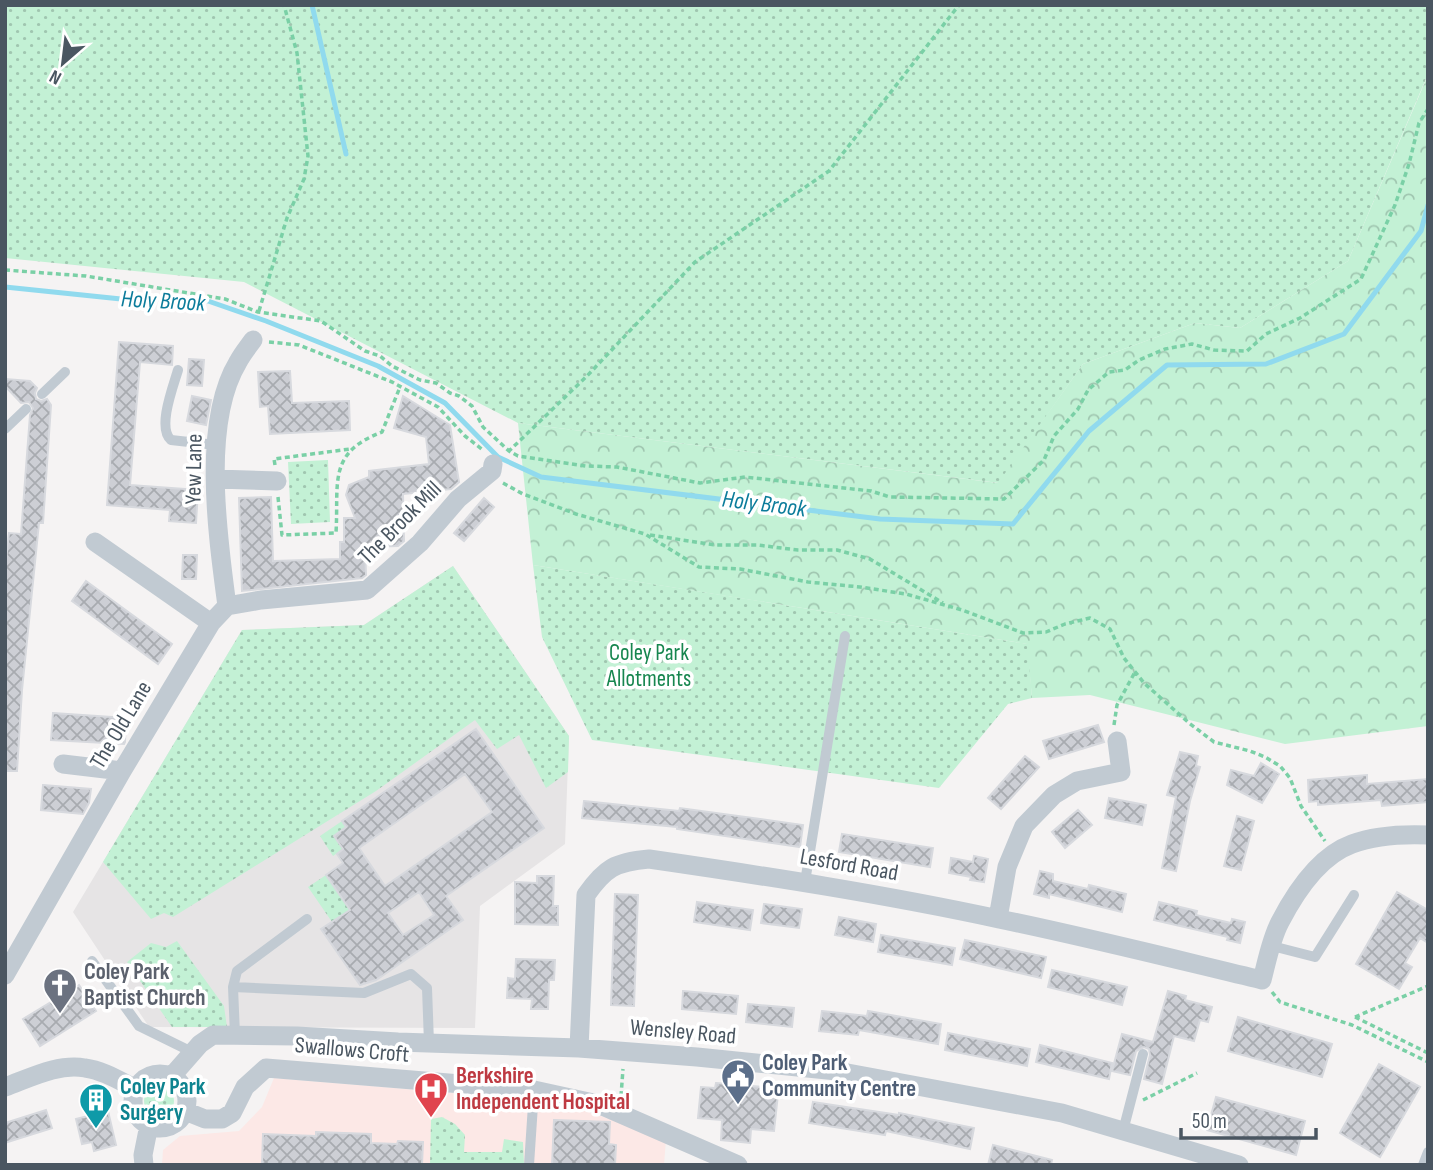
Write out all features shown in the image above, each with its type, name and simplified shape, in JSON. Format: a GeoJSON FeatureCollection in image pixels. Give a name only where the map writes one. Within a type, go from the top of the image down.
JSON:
{"type":"FeatureCollection","features":[{"type":"Feature","properties":{"kind":"street","name":"Yew Lane"},"geometry":{"type":"LineString","coordinates":[[227,606],[217,536],[216,445],[227,386],[237,363],[253,340]]}},
{"type":"Feature","properties":{"kind":"street","name":"The Brook Mill"},"geometry":{"type":"LineString","coordinates":[[227,606],[261,600],[367,590],[420,543],[458,499],[493,467]]}},
{"type":"Feature","properties":{"kind":"street"},"geometry":{"type":"LineString","coordinates":[[216,479],[277,481]]}},
{"type":"Feature","properties":{"kind":"street"},"geometry":{"type":"LineString","coordinates":[[95,542],[211,623],[227,606]]}},
{"type":"Feature","properties":{"kind":"street","name":"The Old Lane"},"geometry":{"type":"LineString","coordinates":[[5,975],[211,623]]}},
{"type":"Feature","properties":{"kind":"street"},"geometry":{"type":"LineString","coordinates":[[998,918],[1007,867],[1024,826],[1054,795],[1077,781],[1121,772],[1117,741]]}},
{"type":"Feature","properties":{"kind":"street"},"geometry":{"type":"LineString","coordinates":[[63,764],[122,771]]}},
{"type":"Feature","properties":{"kind":"street"},"geometry":{"type":"LineString","coordinates":[[1262,980],[1278,924],[1306,880],[1334,854],[1352,844],[1399,834],[1428,835]]}},
{"type":"Feature","properties":{"kind":"street","name":"Lesford Road"},"geometry":{"type":"LineString","coordinates":[[579,1048],[586,895],[601,875],[625,862],[649,859],[805,882],[998,918],[1262,980]]}},
{"type":"Feature","properties":{"kind":"street","name":"Wensley Road"},"geometry":{"type":"LineString","coordinates":[[171,1077],[192,1052],[213,1035],[297,1036],[624,1051],[837,1072],[1062,1113],[1239,1165]]}},
{"type":"Feature","properties":{"kind":"street"},"geometry":{"type":"LineString","coordinates":[[5,1087],[67,1067],[86,1068],[136,1089]]}},
{"type":"Feature","properties":{"kind":"street","name":"Swallows Croft"},"geometry":{"type":"LineString","coordinates":[[185,1111],[205,1119],[222,1119],[232,1113],[245,1087],[266,1068],[534,1090],[598,1104],[738,1165]]}},
{"type":"Feature","properties":{"kind":"street"},"geometry":{"type":"LineString","coordinates":[[155,1075],[171,1077],[183,1087],[186,1095],[185,1111],[174,1124],[157,1128],[149,1125],[136,1113],[133,1101],[136,1089],[141,1082],[155,1075]]}},
{"type":"Feature","properties":{"kind":"street"},"geometry":{"type":"LineString","coordinates":[[144,1165],[143,1156],[149,1125]]}},
{"type":"Feature","properties":{"kind":"lane"},"geometry":{"type":"LineString","coordinates":[[178,370],[166,415],[164,432],[167,438],[216,445]]}},
{"type":"Feature","properties":{"kind":"lane"},"geometry":{"type":"LineString","coordinates":[[42,394],[65,372]]}},
{"type":"Feature","properties":{"kind":"lane"},"geometry":{"type":"LineString","coordinates":[[5,429],[26,409]]}},
{"type":"Feature","properties":{"kind":"lane"},"geometry":{"type":"LineString","coordinates":[[805,882],[845,636]]}},
{"type":"Feature","properties":{"kind":"lane"},"geometry":{"type":"LineString","coordinates":[[1272,946],[1315,957],[1354,895]]}},
{"type":"Feature","properties":{"kind":"lane"},"geometry":{"type":"LineString","coordinates":[[235,1035],[233,987],[237,971],[307,919]]}},
{"type":"Feature","properties":{"kind":"lane"},"geometry":{"type":"LineString","coordinates":[[92,961],[139,1026],[192,1052]]}},
{"type":"Feature","properties":{"kind":"lane"},"geometry":{"type":"LineString","coordinates":[[233,987],[363,993],[411,974],[427,988],[429,1043]]}},
{"type":"Feature","properties":{"kind":"lane"},"geometry":{"type":"LineString","coordinates":[[1123,1131],[1143,1054]]}},
{"type":"Feature","properties":{"kind":"lane"},"geometry":{"type":"LineString","coordinates":[[529,1165],[534,1090]]}},
{"type":"Feature","properties":{"kind":"lane"},"geometry":{"type":"LineString","coordinates":[[1423,1165],[1428,1152]]}},
{"type":"Feature","properties":{"kind":"path"},"geometry":{"type":"LineString","coordinates":[[258,312],[287,218],[304,179],[309,156],[296,53],[284,5]]}},
{"type":"Feature","properties":{"kind":"path"},"geometry":{"type":"LineString","coordinates":[[509,451],[587,376],[695,262],[830,171],[959,5]]}},
{"type":"Feature","properties":{"kind":"path"},"geometry":{"type":"LineString","coordinates":[[5,270],[86,276],[124,282],[225,299],[258,312],[321,321],[365,351],[380,356],[398,369],[426,383],[436,383],[459,396],[472,406],[483,427],[518,456],[617,467],[700,483],[745,477],[871,491],[890,498],[1004,499],[1044,460],[1054,436],[1078,409],[1088,390],[1109,372],[1125,370],[1139,360],[1165,349],[1192,344],[1214,350],[1247,351],[1266,334],[1300,318],[1361,279],[1395,205],[1419,123],[1428,108]]}},
{"type":"Feature","properties":{"kind":"path"},"geometry":{"type":"LineString","coordinates":[[253,340],[299,345],[367,371],[438,407],[465,436],[488,455],[506,486],[523,494],[576,514],[645,534],[715,545],[837,550],[870,559],[947,606]]}},
{"type":"Feature","properties":{"kind":"path"},"geometry":{"type":"LineString","coordinates":[[350,449],[274,459],[282,535],[336,533],[341,462],[350,449],[363,439],[382,432],[400,387]]}},
{"type":"Feature","properties":{"kind":"path"},"geometry":{"type":"LineString","coordinates":[[645,534],[699,567],[740,569],[808,582],[906,594],[1023,633],[1045,632],[1090,618],[1110,629],[1124,658],[1135,672],[1189,723],[1214,742],[1257,754],[1280,766],[1290,778],[1301,806],[1334,854]]}},
{"type":"Feature","properties":{"kind":"path"},"geometry":{"type":"LineString","coordinates":[[1117,741],[1114,727],[1117,705],[1135,672]]}},
{"type":"Feature","properties":{"kind":"path"},"geometry":{"type":"LineString","coordinates":[[1262,980],[1280,1002],[1352,1025],[1428,1062]]}},
{"type":"Feature","properties":{"kind":"path"},"geometry":{"type":"LineString","coordinates":[[1428,986],[1355,1017],[1428,1053]]}},
{"type":"Feature","properties":{"kind":"path"},"geometry":{"type":"LineString","coordinates":[[619,1112],[624,1051]]}},
{"type":"Feature","properties":{"kind":"path"},"geometry":{"type":"LineString","coordinates":[[1129,1107],[1197,1073]]}},
{"type":"Feature","properties":{"kind":"shaded area"},"geometry":{"type":"Polygon","coordinates":[[[453,566],[569,736],[565,844],[480,906],[475,1028],[149,1027],[73,912],[242,630],[364,625],[453,566]]]}},
{"type":"Feature","properties":{"kind":"shaded area","name":"Berkshire Independent Hospital"},"geometry":{"type":"Polygon","coordinates":[[[274,1078],[561,1102],[666,1139],[664,1165],[162,1165],[163,1150],[180,1136],[239,1131],[262,1107],[274,1078]]]}},
{"type":"Feature","properties":{"kind":"green space"},"geometry":{"type":"Polygon","coordinates":[[[5,5],[1428,5],[1428,74],[1348,261],[1240,328],[1195,323],[1083,364],[999,483],[518,423],[244,282],[5,258],[5,5]]]}},
{"type":"Feature","properties":{"kind":"green space"},"geometry":{"type":"Polygon","coordinates":[[[1428,75],[1428,726],[1285,744],[1090,695],[1032,698],[1027,644],[533,565],[518,423],[998,483],[1083,364],[1195,323],[1240,328],[1348,261],[1428,75]]]}},
{"type":"Feature","properties":{"kind":"green space"},"geometry":{"type":"Polygon","coordinates":[[[328,460],[330,522],[291,524],[288,462],[328,460]]]}},
{"type":"Feature","properties":{"kind":"green space","name":"Coley Park Allotments"},"geometry":{"type":"Polygon","coordinates":[[[533,565],[1028,644],[1032,698],[1008,704],[939,788],[592,740],[542,637],[533,565]]]}},
{"type":"Feature","properties":{"kind":"green space"},"geometry":{"type":"Polygon","coordinates":[[[453,566],[569,736],[568,772],[546,788],[519,735],[497,749],[475,720],[376,791],[173,917],[164,913],[151,919],[103,862],[242,630],[364,625],[453,566]]]}},
{"type":"Feature","properties":{"kind":"green space"},"geometry":{"type":"Polygon","coordinates":[[[342,821],[346,827],[334,836],[343,849],[333,856],[320,836],[342,821]]]}},
{"type":"Feature","properties":{"kind":"green space"},"geometry":{"type":"Polygon","coordinates":[[[326,875],[350,910],[332,922],[308,887],[326,875]]]}},
{"type":"Feature","properties":{"kind":"green space"},"geometry":{"type":"Polygon","coordinates":[[[177,941],[224,1006],[227,1027],[172,1027],[127,962],[151,943],[166,947],[177,941]]]}},
{"type":"Feature","properties":{"kind":"green space"},"geometry":{"type":"Polygon","coordinates":[[[159,1086],[170,1090],[174,1101],[170,1112],[159,1116],[148,1112],[144,1101],[148,1090],[159,1086]]]}},
{"type":"Feature","properties":{"kind":"green space"},"geometry":{"type":"Polygon","coordinates":[[[442,1117],[455,1124],[465,1135],[464,1152],[502,1152],[504,1139],[523,1142],[524,1163],[430,1165],[431,1119],[442,1117]]]}},
{"type":"Feature","properties":{"kind":"building"},"geometry":{"type":"Polygon","coordinates":[[[119,342],[173,346],[172,365],[140,362],[130,485],[198,490],[196,523],[169,521],[170,510],[107,505],[119,342]]]}},
{"type":"Feature","properties":{"kind":"building"},"geometry":{"type":"Polygon","coordinates":[[[189,359],[204,360],[202,386],[187,385],[189,359]]]}},
{"type":"Feature","properties":{"kind":"building"},"geometry":{"type":"Polygon","coordinates":[[[290,371],[292,403],[349,401],[350,430],[270,434],[268,406],[260,407],[258,372],[290,371]]]}},
{"type":"Feature","properties":{"kind":"building"},"geometry":{"type":"Polygon","coordinates":[[[5,379],[30,381],[37,388],[36,399],[47,399],[51,405],[43,523],[39,523],[22,690],[17,771],[5,771],[5,570],[9,533],[21,534],[30,415],[33,408],[29,402],[21,403],[5,386],[5,379]]]}},
{"type":"Feature","properties":{"kind":"building"},"geometry":{"type":"Polygon","coordinates":[[[192,396],[211,400],[206,425],[187,421],[192,396]]]}},
{"type":"Feature","properties":{"kind":"building"},"geometry":{"type":"Polygon","coordinates":[[[403,396],[450,425],[459,482],[451,489],[403,494],[404,541],[398,546],[365,547],[366,575],[362,578],[242,591],[239,498],[271,497],[273,561],[340,559],[340,542],[344,542],[344,518],[355,518],[346,495],[349,485],[369,477],[369,471],[429,464],[426,437],[394,428],[403,396]]]}},
{"type":"Feature","properties":{"kind":"building"},"geometry":{"type":"Polygon","coordinates":[[[484,498],[494,507],[464,541],[454,533],[484,498]]]}},
{"type":"Feature","properties":{"kind":"building"},"geometry":{"type":"Polygon","coordinates":[[[183,555],[197,555],[196,579],[182,579],[183,555]]]}},
{"type":"Feature","properties":{"kind":"building"},"geometry":{"type":"Polygon","coordinates":[[[86,581],[172,644],[158,664],[72,601],[86,581]]]}},
{"type":"Feature","properties":{"kind":"building"},"geometry":{"type":"Polygon","coordinates":[[[53,713],[126,718],[125,742],[51,740],[53,713]]]}},
{"type":"Feature","properties":{"kind":"building"},"geometry":{"type":"Polygon","coordinates":[[[1098,725],[1104,742],[1049,759],[1043,741],[1098,725]]]}},
{"type":"Feature","properties":{"kind":"building"},"geometry":{"type":"Polygon","coordinates":[[[476,729],[544,828],[446,896],[463,920],[376,980],[360,985],[321,929],[350,910],[326,875],[343,863],[337,854],[343,849],[334,836],[346,827],[342,821],[476,729]],[[465,774],[359,848],[385,886],[492,812],[465,774]],[[419,892],[388,913],[403,935],[434,915],[419,892]]]}},
{"type":"Feature","properties":{"kind":"building"},"geometry":{"type":"Polygon","coordinates":[[[1180,752],[1198,756],[1196,766],[1200,767],[1176,871],[1162,868],[1176,797],[1167,795],[1180,752]]]}},
{"type":"Feature","properties":{"kind":"building"},"geometry":{"type":"Polygon","coordinates":[[[1025,756],[1039,767],[1001,809],[988,798],[1025,756]]]}},
{"type":"Feature","properties":{"kind":"building"},"geometry":{"type":"Polygon","coordinates":[[[1261,763],[1279,774],[1262,803],[1227,785],[1231,770],[1254,776],[1261,763]]]}},
{"type":"Feature","properties":{"kind":"building"},"geometry":{"type":"Polygon","coordinates":[[[1367,775],[1367,784],[1428,779],[1428,802],[1382,806],[1381,800],[1318,805],[1318,801],[1309,802],[1308,780],[1367,775]]]}},
{"type":"Feature","properties":{"kind":"building"},"geometry":{"type":"Polygon","coordinates":[[[43,785],[91,789],[89,803],[83,814],[41,810],[43,785]]]}},
{"type":"Feature","properties":{"kind":"building"},"geometry":{"type":"Polygon","coordinates":[[[1109,798],[1146,805],[1142,825],[1105,818],[1109,798]]]}},
{"type":"Feature","properties":{"kind":"building"},"geometry":{"type":"Polygon","coordinates":[[[584,801],[679,811],[680,808],[803,825],[800,847],[677,827],[582,818],[584,801]]]}},
{"type":"Feature","properties":{"kind":"building"},"geometry":{"type":"Polygon","coordinates":[[[1078,810],[1092,825],[1065,848],[1052,832],[1078,810]]]}},
{"type":"Feature","properties":{"kind":"building"},"geometry":{"type":"Polygon","coordinates":[[[1237,816],[1254,821],[1241,870],[1224,866],[1237,816]]]}},
{"type":"Feature","properties":{"kind":"building"},"geometry":{"type":"Polygon","coordinates":[[[842,834],[933,848],[930,867],[839,852],[842,834]]]}},
{"type":"Feature","properties":{"kind":"building"},"geometry":{"type":"Polygon","coordinates":[[[974,856],[988,859],[984,882],[949,873],[951,858],[973,862],[974,856]]]}},
{"type":"Feature","properties":{"kind":"building"},"geometry":{"type":"Polygon","coordinates":[[[1040,871],[1053,874],[1053,881],[1088,889],[1089,885],[1126,894],[1122,912],[1049,894],[1049,898],[1034,894],[1040,871]]]}},
{"type":"Feature","properties":{"kind":"building"},"geometry":{"type":"Polygon","coordinates":[[[537,876],[554,876],[553,906],[558,906],[558,925],[515,924],[515,882],[537,883],[537,876]]]}},
{"type":"Feature","properties":{"kind":"building"},"geometry":{"type":"Polygon","coordinates":[[[1397,892],[1428,910],[1428,943],[1420,938],[1405,963],[1412,967],[1399,989],[1356,964],[1397,892]]]}},
{"type":"Feature","properties":{"kind":"building"},"geometry":{"type":"Polygon","coordinates":[[[615,894],[638,895],[634,1006],[611,1005],[615,894]]]}},
{"type":"Feature","properties":{"kind":"building"},"geometry":{"type":"Polygon","coordinates":[[[697,902],[753,910],[750,930],[694,922],[697,902]]]}},
{"type":"Feature","properties":{"kind":"building"},"geometry":{"type":"Polygon","coordinates":[[[1159,902],[1197,911],[1196,915],[1231,923],[1232,919],[1245,922],[1240,943],[1227,940],[1228,937],[1154,920],[1159,902]]]}},
{"type":"Feature","properties":{"kind":"building"},"geometry":{"type":"Polygon","coordinates":[[[764,904],[802,909],[799,928],[761,923],[764,904]]]}},
{"type":"Feature","properties":{"kind":"building"},"geometry":{"type":"Polygon","coordinates":[[[839,917],[876,924],[873,942],[835,935],[839,917]]]}},
{"type":"Feature","properties":{"kind":"building"},"geometry":{"type":"Polygon","coordinates":[[[881,935],[955,948],[952,965],[878,952],[881,935]]]}},
{"type":"Feature","properties":{"kind":"building"},"geometry":{"type":"Polygon","coordinates":[[[965,940],[1046,957],[1041,978],[960,959],[965,940]]]}},
{"type":"Feature","properties":{"kind":"building"},"geometry":{"type":"Polygon","coordinates":[[[516,959],[555,960],[554,980],[549,980],[548,1009],[531,1009],[532,999],[507,998],[508,978],[515,979],[516,959]]]}},
{"type":"Feature","properties":{"kind":"building"},"geometry":{"type":"Polygon","coordinates":[[[1052,970],[1127,987],[1122,1005],[1048,987],[1052,970]]]}},
{"type":"Feature","properties":{"kind":"building","name":"Coley Park Baptist Church"},"geometry":{"type":"Polygon","coordinates":[[[79,985],[96,1011],[40,1046],[23,1019],[79,985]]]}},
{"type":"Feature","properties":{"kind":"building"},"geometry":{"type":"Polygon","coordinates":[[[683,991],[738,996],[736,1014],[682,1009],[683,991]]]}},
{"type":"Feature","properties":{"kind":"building"},"geometry":{"type":"Polygon","coordinates":[[[1168,991],[1186,996],[1185,1000],[1212,1007],[1208,1022],[1200,1020],[1194,1041],[1174,1036],[1162,1084],[1144,1079],[1150,1055],[1149,1049],[1144,1047],[1136,1051],[1130,1075],[1112,1071],[1122,1034],[1153,1042],[1168,991]]]}},
{"type":"Feature","properties":{"kind":"building"},"geometry":{"type":"Polygon","coordinates":[[[748,1004],[794,1008],[792,1027],[746,1022],[748,1004]]]}},
{"type":"Feature","properties":{"kind":"building"},"geometry":{"type":"Polygon","coordinates":[[[822,1011],[867,1016],[868,1011],[941,1024],[938,1044],[859,1030],[858,1035],[819,1031],[822,1011]]]}},
{"type":"Feature","properties":{"kind":"building"},"geometry":{"type":"Polygon","coordinates":[[[1238,1017],[1332,1044],[1322,1077],[1228,1051],[1238,1017]]]}},
{"type":"Feature","properties":{"kind":"building"},"geometry":{"type":"Polygon","coordinates":[[[948,1033],[1030,1049],[1027,1066],[945,1050],[948,1033]]]}},
{"type":"Feature","properties":{"kind":"building"},"geometry":{"type":"Polygon","coordinates":[[[1040,1045],[1112,1063],[1109,1079],[1036,1062],[1040,1045]]]}},
{"type":"Feature","properties":{"kind":"building"},"geometry":{"type":"Polygon","coordinates":[[[1379,1064],[1420,1087],[1380,1157],[1340,1133],[1379,1064]]]}},
{"type":"Feature","properties":{"kind":"building","name":"Coley Park Community Centre"},"geometry":{"type":"Polygon","coordinates":[[[716,1083],[764,1087],[763,1092],[778,1094],[774,1131],[751,1129],[750,1143],[721,1140],[722,1120],[698,1118],[701,1087],[715,1088],[716,1083]]]}},
{"type":"Feature","properties":{"kind":"building","name":"Coley Park Surgery"},"geometry":{"type":"Polygon","coordinates":[[[104,1094],[116,1145],[94,1151],[92,1142],[82,1144],[76,1119],[88,1116],[84,1098],[104,1094]]]}},
{"type":"Feature","properties":{"kind":"building"},"geometry":{"type":"Polygon","coordinates":[[[1216,1097],[1305,1121],[1296,1155],[1207,1130],[1216,1097]]]}},
{"type":"Feature","properties":{"kind":"building"},"geometry":{"type":"Polygon","coordinates":[[[813,1102],[899,1113],[974,1128],[970,1149],[886,1131],[885,1135],[809,1123],[813,1102]]]}},
{"type":"Feature","properties":{"kind":"building"},"geometry":{"type":"Polygon","coordinates":[[[46,1110],[52,1128],[5,1143],[5,1123],[46,1110]]]}},
{"type":"Feature","properties":{"kind":"building"},"geometry":{"type":"Polygon","coordinates":[[[554,1120],[610,1122],[609,1144],[616,1145],[615,1165],[552,1165],[554,1120]]]}},
{"type":"Feature","properties":{"kind":"building"},"geometry":{"type":"Polygon","coordinates":[[[316,1132],[371,1134],[371,1143],[423,1142],[422,1165],[262,1165],[263,1134],[316,1136],[316,1132]]]}},
{"type":"Feature","properties":{"kind":"building"},"geometry":{"type":"Polygon","coordinates":[[[993,1145],[1052,1160],[1051,1165],[988,1165],[993,1145]]]}},
{"type":"Feature","properties":{"kind":"waterway"},"geometry":{"type":"LineString","coordinates":[[312,5],[346,154]]}},
{"type":"Feature","properties":{"kind":"waterway","name":"Holy Brook"},"geometry":{"type":"LineString","coordinates":[[5,287],[121,299],[208,301],[266,321],[378,366],[445,403],[498,457],[541,477],[880,519],[1013,524],[1089,431],[1167,365],[1266,364],[1344,334],[1421,231],[1428,205]]}},
{"type":"Feature","properties":{"kind":"place","name":"Coley Park Baptist Church"},"geometry":{"type":"Point","coordinates":[60,1015]}},
{"type":"Feature","properties":{"kind":"place","name":"Coley Park Community Centre"},"geometry":{"type":"Point","coordinates":[738,1106]}},
{"type":"Feature","properties":{"kind":"place","name":"Berkshire Independent Hospital"},"geometry":{"type":"Point","coordinates":[431,1119]}},
{"type":"Feature","properties":{"kind":"place","name":"Coley Park Surgery"},"geometry":{"type":"Point","coordinates":[96,1130]}}]}
